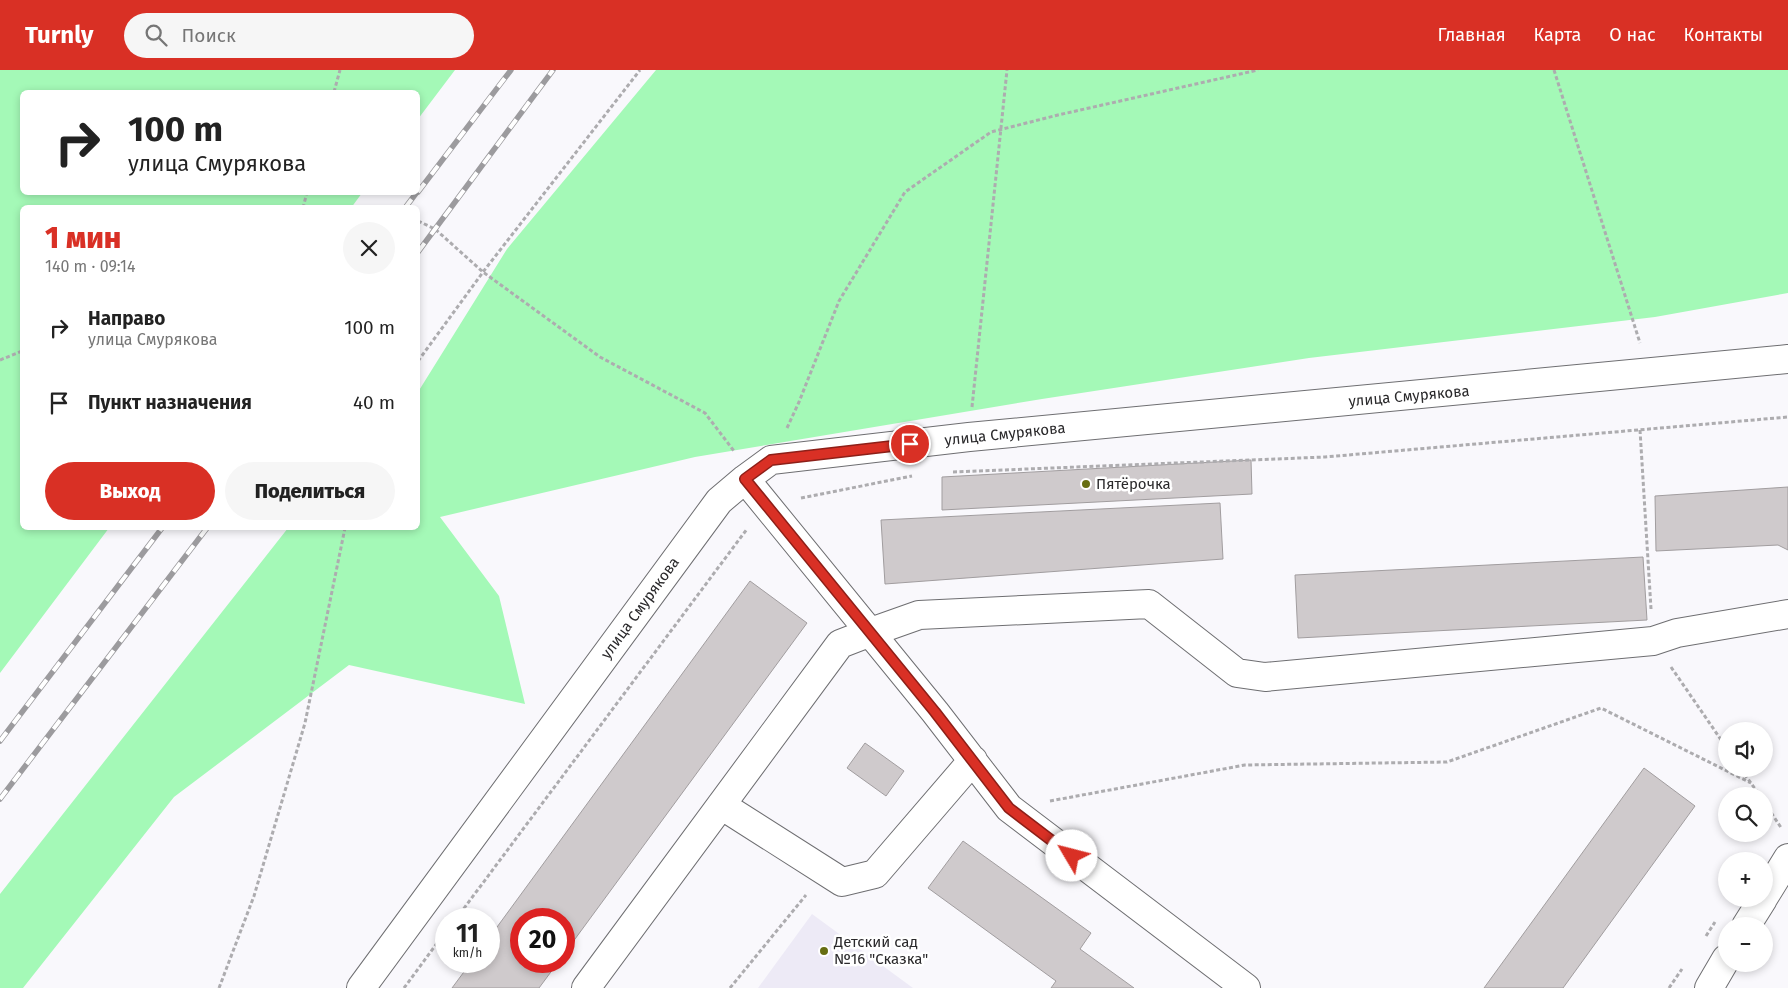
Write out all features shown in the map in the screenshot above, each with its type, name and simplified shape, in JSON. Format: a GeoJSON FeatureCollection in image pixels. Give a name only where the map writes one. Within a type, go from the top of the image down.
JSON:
{"type":"FeatureCollection","features":[{"type":"Feature","properties":{"kind":"street","name":"улица Смурякова"},"geometry":{"type":"LineString","coordinates":[[361,988],[719,500],[756,471],[979,436],[1788,359]]}},
{"type":"Feature","properties":{"kind":"street"},"geometry":{"type":"LineString","coordinates":[[756,471],[765,505],[870,632],[1009,808],[1246,988]]}},
{"type":"Feature","properties":{"kind":"street"},"geometry":{"type":"LineString","coordinates":[[586,988],[840,644],[920,616],[1150,604],[1237,673],[1265,677],[1653,641],[1678,633],[1788,614]]}},
{"type":"Feature","properties":{"kind":"street"},"geometry":{"type":"LineString","coordinates":[[721,806],[842,882],[875,874],[973,760]]}},
{"type":"Feature","properties":{"kind":"street"},"geometry":{"type":"LineString","coordinates":[[1773,884],[1787,864]]}},
{"type":"Feature","properties":{"kind":"street"},"geometry":{"type":"LineString","coordinates":[[1709,988],[1718,972]]}},
{"type":"Feature","properties":{"kind":"path"},"geometry":{"type":"LineString","coordinates":[[335,90],[340,70]]}},
{"type":"Feature","properties":{"kind":"path"},"geometry":{"type":"LineString","coordinates":[[420,358],[483,272],[640,70]]}},
{"type":"Feature","properties":{"kind":"path"},"geometry":{"type":"LineString","coordinates":[[972,415],[1007,70]]}},
{"type":"Feature","properties":{"kind":"path"},"geometry":{"type":"LineString","coordinates":[[420,222],[435,229],[483,272],[600,357],[705,413],[756,471],[800,402],[839,301],[905,192],[991,132],[1258,70]]}},
{"type":"Feature","properties":{"kind":"path"},"geometry":{"type":"LineString","coordinates":[[1554,70],[1650,373]]}},
{"type":"Feature","properties":{"kind":"path"},"geometry":{"type":"LineString","coordinates":[[0,360],[20,352]]}},
{"type":"Feature","properties":{"kind":"path"},"geometry":{"type":"LineString","coordinates":[[949,472],[1325,457],[1788,418]]}},
{"type":"Feature","properties":{"kind":"path"},"geometry":{"type":"LineString","coordinates":[[1640,430],[1653,641],[1718,735]]}},
{"type":"Feature","properties":{"kind":"path"},"geometry":{"type":"LineString","coordinates":[[464,908],[765,505],[912,476]]}},
{"type":"Feature","properties":{"kind":"path"},"geometry":{"type":"LineString","coordinates":[[219,988],[254,896],[305,723],[345,530]]}},
{"type":"Feature","properties":{"kind":"path"},"geometry":{"type":"LineString","coordinates":[[1009,808],[1245,764],[1447,762],[1601,708],[1751,783]]}},
{"type":"Feature","properties":{"kind":"path"},"geometry":{"type":"LineString","coordinates":[[1747,777],[1754,787]]}},
{"type":"Feature","properties":{"kind":"path"},"geometry":{"type":"LineString","coordinates":[[1773,816],[1783,831]]}},
{"type":"Feature","properties":{"kind":"path"},"geometry":{"type":"LineString","coordinates":[[730,988],[826,872]]}},
{"type":"Feature","properties":{"kind":"path"},"geometry":{"type":"LineString","coordinates":[[404,988],[435,946]]}},
{"type":"Feature","properties":{"kind":"shaded area","name":"Детский сад №16 \"Сказка\""},"geometry":{"type":"Polygon","coordinates":[[[812,914],[913,988],[758,988],[812,914]]]}},
{"type":"Feature","properties":{"kind":"green space"},"geometry":{"type":"Polygon","coordinates":[[[0,70],[455,70],[420,116],[420,90],[20,90],[20,195],[361,195],[353,205],[20,205],[20,530],[107,530],[0,673],[0,70]]]}},
{"type":"Feature","properties":{"kind":"green space"},"geometry":{"type":"Polygon","coordinates":[[[656,70],[1788,70],[1788,293],[1655,317],[1309,358],[1042,399],[695,457],[440,517],[499,596],[525,704],[349,665],[174,797],[23,988],[0,988],[0,894],[286,530],[420,530],[420,389],[507,249],[656,70]]]}},
{"type":"Feature","properties":{"kind":"building"},"geometry":{"type":"Polygon","coordinates":[[[1251,460],[1252,494],[942,510],[942,477],[1251,460]]]}},
{"type":"Feature","properties":{"kind":"building"},"geometry":{"type":"Polygon","coordinates":[[[1788,487],[1788,550],[1778,545],[1656,551],[1655,496],[1788,487]]]}},
{"type":"Feature","properties":{"kind":"building"},"geometry":{"type":"Polygon","coordinates":[[[1220,503],[1223,559],[885,584],[881,520],[1220,503]]]}},
{"type":"Feature","properties":{"kind":"building"},"geometry":{"type":"Polygon","coordinates":[[[1643,557],[1647,620],[1298,638],[1295,575],[1643,557]]]}},
{"type":"Feature","properties":{"kind":"building"},"geometry":{"type":"Polygon","coordinates":[[[750,581],[807,623],[575,939],[575,908],[511,908],[750,581]]]}},
{"type":"Feature","properties":{"kind":"building"},"geometry":{"type":"Polygon","coordinates":[[[865,743],[904,771],[886,796],[847,768],[865,743]]]}},
{"type":"Feature","properties":{"kind":"building"},"geometry":{"type":"Polygon","coordinates":[[[1644,768],[1695,806],[1563,988],[1484,988],[1644,768]]]}},
{"type":"Feature","properties":{"kind":"building"},"geometry":{"type":"Polygon","coordinates":[[[963,841],[1091,933],[1080,949],[1134,988],[1051,988],[1056,981],[928,888],[963,841]]]}},
{"type":"Feature","properties":{"kind":"building"},"geometry":{"type":"Polygon","coordinates":[[[510,909],[510,973],[550,973],[539,988],[452,988],[463,973],[500,973],[500,923],[510,909]]]}},
{"type":"Feature","properties":{"kind":"railway"},"geometry":{"type":"LineString","coordinates":[[420,189],[511,70]]}},
{"type":"Feature","properties":{"kind":"railway"},"geometry":{"type":"LineString","coordinates":[[420,249],[553,70]]}},
{"type":"Feature","properties":{"kind":"railway"},"geometry":{"type":"LineString","coordinates":[[407,205],[415,195]]}},
{"type":"Feature","properties":{"kind":"railway"},"geometry":{"type":"LineString","coordinates":[[0,741],[160,530]]}},
{"type":"Feature","properties":{"kind":"railway"},"geometry":{"type":"LineString","coordinates":[[0,799],[205,530]]}},
{"type":"Feature","properties":{"kind":"place","name":"Пятёрочка"},"geometry":{"type":"Point","coordinates":[1086,484]}},
{"type":"Feature","properties":{"kind":"place","name":"Детский сад №16 \"Сказка\""},"geometry":{"type":"Point","coordinates":[824,951]}},
{"type":"Feature","properties":{"kind":"route"},"geometry":{"type":"LineString","coordinates":[[910,444],[771,460],[745,479],[935,712],[1009,808],[1072,856]]}}]}
